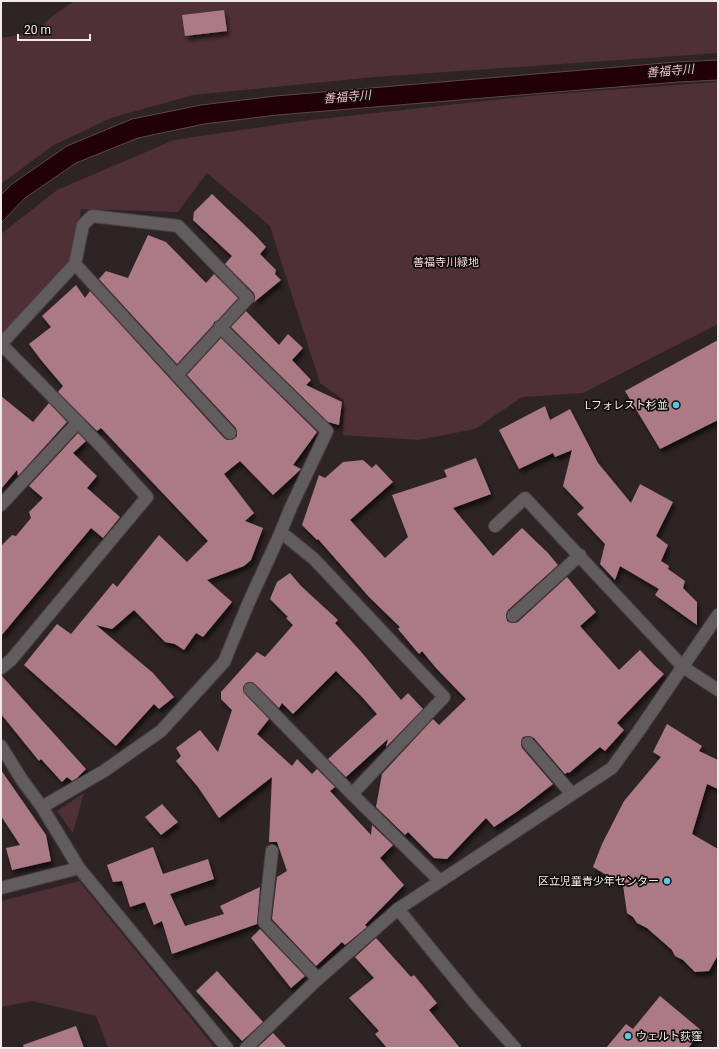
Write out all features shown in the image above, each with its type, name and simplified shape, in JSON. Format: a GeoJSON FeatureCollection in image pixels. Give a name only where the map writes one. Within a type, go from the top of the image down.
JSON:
{"type":"FeatureCollection","features":[{"type":"Feature","properties":{"kind":"street"},"geometry":{"type":"LineString","coordinates":[[1,668],[11,660],[147,497],[100,445],[1,344],[75,264],[83,225],[92,216],[178,226],[248,298],[177,375]]}},
{"type":"Feature","properties":{"kind":"street"},"geometry":{"type":"LineString","coordinates":[[75,264],[230,433]]}},
{"type":"Feature","properties":{"kind":"street"},"geometry":{"type":"LineString","coordinates":[[42,807],[104,771],[161,731],[224,662],[291,507],[327,431],[220,327]]}},
{"type":"Feature","properties":{"kind":"street"},"geometry":{"type":"LineString","coordinates":[[1,505],[78,422]]}},
{"type":"Feature","properties":{"kind":"street"},"geometry":{"type":"LineString","coordinates":[[496,526],[525,498],[580,555],[683,667],[718,690]]}},
{"type":"Feature","properties":{"kind":"street"},"geometry":{"type":"LineString","coordinates":[[280,534],[287,537],[314,559],[444,697],[352,794]]}},
{"type":"Feature","properties":{"kind":"street"},"geometry":{"type":"LineString","coordinates":[[513,616],[580,555]]}},
{"type":"Feature","properties":{"kind":"street"},"geometry":{"type":"LineString","coordinates":[[246,1048],[318,979],[398,909],[612,768],[718,615]]}},
{"type":"Feature","properties":{"kind":"street"},"geometry":{"type":"LineString","coordinates":[[250,689],[352,794],[440,881]]}},
{"type":"Feature","properties":{"kind":"street"},"geometry":{"type":"LineString","coordinates":[[528,743],[572,794]]}},
{"type":"Feature","properties":{"kind":"street"},"geometry":{"type":"LineString","coordinates":[[1,746],[22,780],[42,807],[79,868],[227,1048]]}},
{"type":"Feature","properties":{"kind":"street"},"geometry":{"type":"LineString","coordinates":[[272,851],[264,922],[318,979]]}},
{"type":"Feature","properties":{"kind":"street"},"geometry":{"type":"LineString","coordinates":[[1,888],[79,868]]}},
{"type":"Feature","properties":{"kind":"street"},"geometry":{"type":"LineString","coordinates":[[398,909],[474,1002],[515,1048]]}},
{"type":"Feature","properties":{"kind":"green space"},"geometry":{"type":"Polygon","coordinates":[[[74,1],[718,1],[718,53],[375,77],[193,95],[111,118],[52,146],[1,184],[1,38],[36,32],[50,18],[74,1]]]}},
{"type":"Feature","properties":{"kind":"green space","name":"善福寺川緑地"},"geometry":{"type":"Polygon","coordinates":[[[718,82],[718,324],[583,393],[522,397],[475,429],[419,440],[343,435],[344,400],[320,383],[270,226],[207,173],[178,212],[81,209],[72,262],[1,343],[1,234],[57,190],[174,140],[302,121],[540,95],[718,82]]]}},
{"type":"Feature","properties":{"kind":"green space"},"geometry":{"type":"Polygon","coordinates":[[[84,793],[73,833],[57,811],[84,793]]]}},
{"type":"Feature","properties":{"kind":"green space"},"geometry":{"type":"Polygon","coordinates":[[[79,881],[215,1048],[108,1048],[96,1016],[32,1001],[1,1007],[1,901],[79,881]]]}},
{"type":"Feature","properties":{"kind":"water","name":"善福寺川"},"geometry":{"type":"Polygon","coordinates":[[[718,60],[718,80],[277,115],[204,124],[138,138],[76,163],[25,198],[1,223],[1,195],[12,184],[67,146],[132,119],[201,105],[276,96],[677,62],[718,60]]]}},
{"type":"Feature","properties":{"kind":"building"},"geometry":{"type":"Polygon","coordinates":[[[224,10],[227,31],[185,36],[182,15],[224,10]]]}},
{"type":"Feature","properties":{"kind":"building"},"geometry":{"type":"Polygon","coordinates":[[[212,194],[266,247],[260,254],[276,270],[275,274],[281,280],[253,303],[255,299],[254,293],[225,264],[232,256],[193,220],[194,212],[212,194]]]}},
{"type":"Feature","properties":{"kind":"building"},"geometry":{"type":"Polygon","coordinates":[[[148,235],[166,242],[206,283],[214,274],[238,298],[218,320],[214,322],[213,325],[177,364],[99,279],[106,271],[128,278],[148,235]]]}},
{"type":"Feature","properties":{"kind":"building"},"geometry":{"type":"Polygon","coordinates":[[[76,285],[85,298],[90,291],[227,440],[231,440],[237,436],[236,428],[187,375],[221,338],[317,432],[293,465],[301,469],[273,495],[240,461],[224,474],[254,513],[245,521],[263,528],[251,560],[244,566],[207,580],[232,602],[203,637],[196,633],[184,650],[175,644],[165,642],[134,610],[112,629],[96,625],[153,673],[174,697],[159,709],[154,704],[116,746],[24,665],[57,624],[71,634],[113,583],[117,587],[159,535],[187,562],[208,541],[101,428],[97,431],[58,392],[63,386],[29,344],[51,327],[42,316],[76,285]]]}},
{"type":"Feature","properties":{"kind":"building"},"geometry":{"type":"Polygon","coordinates":[[[246,311],[279,345],[288,334],[303,348],[292,360],[311,380],[306,385],[342,402],[339,425],[328,422],[231,327],[246,311]]]}},
{"type":"Feature","properties":{"kind":"building","name":"Lフォレスト杉並"},"geometry":{"type":"Polygon","coordinates":[[[718,340],[718,420],[660,449],[625,391],[718,340]]]}},
{"type":"Feature","properties":{"kind":"building"},"geometry":{"type":"Polygon","coordinates":[[[1,396],[33,422],[49,403],[67,422],[18,476],[17,470],[1,489],[1,396]]]}},
{"type":"Feature","properties":{"kind":"building"},"geometry":{"type":"Polygon","coordinates":[[[545,406],[550,420],[570,409],[598,463],[631,503],[640,484],[673,502],[656,536],[668,545],[661,561],[669,566],[668,569],[685,581],[683,588],[697,602],[697,625],[655,595],[659,589],[620,566],[615,580],[600,564],[605,544],[577,514],[584,508],[563,486],[572,450],[555,457],[553,453],[519,469],[499,430],[545,406]]]}},
{"type":"Feature","properties":{"kind":"building"},"geometry":{"type":"Polygon","coordinates":[[[78,433],[86,441],[73,453],[97,476],[87,488],[120,517],[103,538],[91,528],[1,636],[1,546],[12,535],[16,536],[31,518],[29,512],[43,498],[29,486],[78,433]]]}},
{"type":"Feature","properties":{"kind":"building"},"geometry":{"type":"Polygon","coordinates":[[[476,458],[491,494],[453,508],[493,556],[522,528],[548,553],[558,565],[508,610],[506,614],[507,621],[511,623],[518,622],[567,577],[596,612],[580,626],[619,670],[640,650],[664,674],[617,723],[624,730],[605,751],[600,747],[569,773],[568,772],[565,774],[534,738],[530,736],[523,737],[521,741],[522,748],[553,784],[518,811],[494,827],[486,818],[447,859],[434,858],[408,832],[405,835],[376,807],[382,774],[433,719],[439,725],[466,699],[422,651],[419,654],[398,629],[400,627],[369,597],[318,539],[317,540],[302,525],[319,475],[325,478],[343,462],[363,460],[372,468],[376,464],[393,482],[350,520],[385,558],[408,537],[392,495],[447,477],[444,470],[476,458]]]}},
{"type":"Feature","properties":{"kind":"building"},"geometry":{"type":"Polygon","coordinates":[[[290,573],[301,586],[338,620],[335,623],[401,700],[408,693],[423,709],[386,747],[388,739],[346,777],[328,759],[377,714],[336,671],[293,714],[282,703],[279,708],[252,682],[248,682],[243,687],[245,694],[269,719],[257,734],[292,766],[297,759],[312,774],[317,769],[335,787],[330,791],[371,835],[372,825],[393,845],[380,858],[404,885],[365,925],[367,927],[345,945],[342,942],[316,966],[272,919],[277,877],[287,871],[277,842],[269,842],[272,777],[219,818],[198,787],[176,761],[181,756],[176,748],[200,730],[218,752],[232,710],[221,699],[221,692],[257,652],[265,657],[293,625],[286,618],[288,617],[270,599],[277,582],[290,573]]]}},
{"type":"Feature","properties":{"kind":"building"},"geometry":{"type":"Polygon","coordinates":[[[1,675],[86,769],[77,778],[72,781],[67,777],[62,782],[41,759],[39,761],[1,714],[1,675]]]}},
{"type":"Feature","properties":{"kind":"building","name":"区立児童青少年センター"},"geometry":{"type":"Polygon","coordinates":[[[667,724],[702,746],[699,751],[718,760],[718,789],[707,784],[692,834],[718,849],[718,955],[709,971],[695,972],[683,960],[675,956],[672,950],[647,928],[637,923],[633,917],[627,913],[623,885],[593,867],[602,844],[624,801],[661,757],[653,752],[667,724]]]}},
{"type":"Feature","properties":{"kind":"building"},"geometry":{"type":"Polygon","coordinates":[[[1,770],[46,835],[51,861],[12,870],[6,848],[20,845],[1,816],[1,770]]]}},
{"type":"Feature","properties":{"kind":"building"},"geometry":{"type":"Polygon","coordinates":[[[162,804],[178,822],[161,835],[145,817],[162,804]]]}},
{"type":"Feature","properties":{"kind":"building"},"geometry":{"type":"Polygon","coordinates":[[[153,847],[163,874],[208,859],[214,879],[170,894],[185,926],[224,914],[220,906],[260,887],[257,924],[172,954],[162,921],[154,925],[145,902],[130,907],[122,881],[113,882],[107,865],[153,847]]]}},
{"type":"Feature","properties":{"kind":"building"},"geometry":{"type":"Polygon","coordinates":[[[260,929],[305,976],[291,988],[251,938],[260,929]]]}},
{"type":"Feature","properties":{"kind":"building"},"geometry":{"type":"Polygon","coordinates":[[[376,938],[411,977],[414,975],[437,1003],[429,1010],[460,1048],[387,1048],[375,1034],[379,1031],[349,998],[374,978],[355,957],[376,938]]]}},
{"type":"Feature","properties":{"kind":"building"},"geometry":{"type":"Polygon","coordinates":[[[217,971],[263,1022],[242,1041],[196,991],[217,971]]]}},
{"type":"Feature","properties":{"kind":"building"},"geometry":{"type":"Polygon","coordinates":[[[660,996],[702,1031],[688,1048],[606,1048],[626,1024],[633,1029],[660,996]]]}},
{"type":"Feature","properties":{"kind":"building"},"geometry":{"type":"Polygon","coordinates":[[[76,1026],[84,1048],[24,1048],[23,1045],[76,1026]]]}},
{"type":"Feature","properties":{"kind":"building"},"geometry":{"type":"Polygon","coordinates":[[[273,1033],[287,1048],[257,1048],[273,1033]]]}},
{"type":"Feature","properties":{"kind":"place","name":"Lフォレスト杉並"},"geometry":{"type":"Point","coordinates":[676,405]}},
{"type":"Feature","properties":{"kind":"place","name":"区立児童青少年センター"},"geometry":{"type":"Point","coordinates":[667,881]}},
{"type":"Feature","properties":{"kind":"place","name":"ウェルト荻窪"},"geometry":{"type":"Point","coordinates":[628,1036]}}]}
